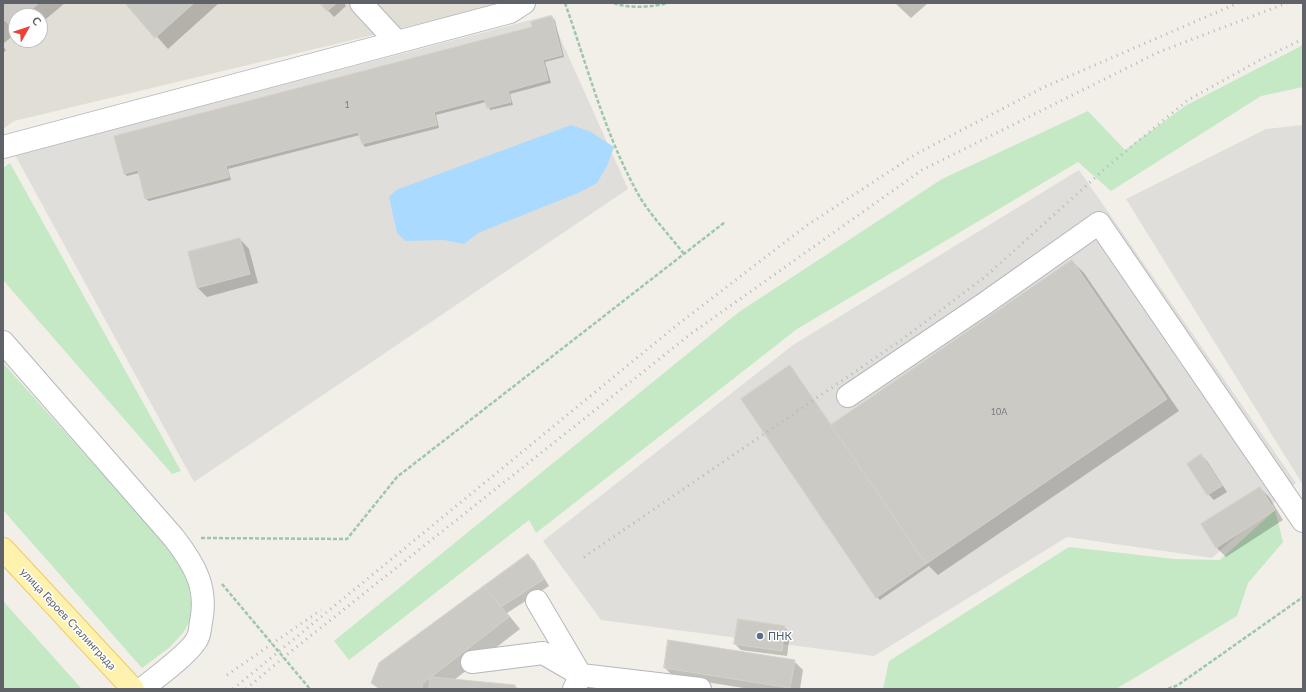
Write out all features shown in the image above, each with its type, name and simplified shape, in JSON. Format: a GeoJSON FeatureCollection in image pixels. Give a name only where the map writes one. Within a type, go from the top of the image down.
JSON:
{"type":"FeatureCollection","features":[{"type":"Feature","properties":{"kind":"main road","name":"улица Героев Сталинграда"},"geometry":{"type":"LineString","coordinates":[[3,549],[133,686]]}},
{"type":"Feature","properties":{"kind":"street"},"geometry":{"type":"LineString","coordinates":[[361,3],[397,42]]}},
{"type":"Feature","properties":{"kind":"street"},"geometry":{"type":"LineString","coordinates":[[3,147],[510,12],[524,3]]}},
{"type":"Feature","properties":{"kind":"street"},"geometry":{"type":"LineString","coordinates":[[848,396],[984,304],[1099,223],[1303,522]]}},
{"type":"Feature","properties":{"kind":"street"},"geometry":{"type":"LineString","coordinates":[[3,342],[174,538],[188,556],[198,574],[204,598],[198,638],[181,657],[133,686]]}},
{"type":"Feature","properties":{"kind":"street"},"geometry":{"type":"LineString","coordinates":[[537,601],[578,682]]}},
{"type":"Feature","properties":{"kind":"street"},"geometry":{"type":"LineString","coordinates":[[472,662],[543,653],[578,682],[700,689]]}},
{"type":"Feature","properties":{"kind":"path"},"geometry":{"type":"LineString","coordinates":[[565,3],[605,120],[622,160],[642,200],[684,254]]}},
{"type":"Feature","properties":{"kind":"path"},"geometry":{"type":"LineString","coordinates":[[614,3],[622,6],[659,6],[668,3]]}},
{"type":"Feature","properties":{"kind":"path"},"geometry":{"type":"LineString","coordinates":[[174,538],[347,539],[397,477],[726,222]]}},
{"type":"Feature","properties":{"kind":"path"},"geometry":{"type":"LineString","coordinates":[[1168,689],[1178,686],[1303,597]]}},
{"type":"Feature","properties":{"kind":"shaded area"},"geometry":{"type":"Polygon","coordinates":[[[3,3],[507,3],[14,121],[3,129],[3,3]]]}},
{"type":"Feature","properties":{"kind":"shaded area"},"geometry":{"type":"Polygon","coordinates":[[[550,15],[628,189],[194,482],[15,155],[550,15]]]}},
{"type":"Feature","properties":{"kind":"shaded area"},"geometry":{"type":"Polygon","coordinates":[[[1303,125],[1303,485],[1126,199],[1266,129],[1303,125]]]}},
{"type":"Feature","properties":{"kind":"shaded area"},"geometry":{"type":"Polygon","coordinates":[[[1079,170],[1296,483],[1212,558],[1067,537],[874,656],[601,620],[543,541],[793,345],[1079,170]]]}},
{"type":"Feature","properties":{"kind":"green space"},"geometry":{"type":"Polygon","coordinates":[[[1303,45],[1303,87],[1261,96],[1111,191],[1078,162],[797,329],[536,533],[529,520],[349,660],[334,641],[739,312],[942,179],[1088,111],[1125,150],[1185,106],[1303,45]]]}},
{"type":"Feature","properties":{"kind":"green space"},"geometry":{"type":"Polygon","coordinates":[[[10,163],[181,471],[172,474],[3,280],[3,168],[10,163]]]}},
{"type":"Feature","properties":{"kind":"green space"},"geometry":{"type":"Polygon","coordinates":[[[3,363],[186,567],[193,615],[183,633],[170,647],[142,668],[3,510],[3,363]]]}},
{"type":"Feature","properties":{"kind":"green space"},"geometry":{"type":"Polygon","coordinates":[[[1275,510],[1283,542],[1248,583],[1237,616],[1116,689],[883,689],[889,661],[1069,547],[1174,559],[1220,560],[1275,510]]]}},
{"type":"Feature","properties":{"kind":"green space"},"geometry":{"type":"Polygon","coordinates":[[[3,601],[82,689],[3,689],[3,601]]]}},
{"type":"Feature","properties":{"kind":"water"},"geometry":{"type":"Polygon","coordinates":[[[571,125],[591,132],[614,147],[607,166],[597,183],[578,193],[478,233],[464,244],[444,240],[406,241],[397,233],[389,197],[396,190],[571,125]]]}},
{"type":"Feature","properties":{"kind":"building"},"geometry":{"type":"Polygon","coordinates":[[[3,3],[39,3],[33,8],[8,8],[8,24],[5,20],[3,22],[3,3]]]}},
{"type":"Feature","properties":{"kind":"building"},"geometry":{"type":"Polygon","coordinates":[[[125,3],[194,3],[155,38],[125,3]]]}},
{"type":"Feature","properties":{"kind":"building"},"geometry":{"type":"Polygon","coordinates":[[[320,3],[337,3],[327,11],[320,3]]]}},
{"type":"Feature","properties":{"kind":"building"},"geometry":{"type":"Polygon","coordinates":[[[552,16],[562,55],[543,60],[548,80],[508,91],[511,102],[487,108],[484,99],[434,112],[437,125],[362,144],[358,132],[226,166],[229,177],[145,199],[138,170],[124,174],[114,136],[532,27],[531,22],[552,16]]]}},
{"type":"Feature","properties":{"kind":"building"},"geometry":{"type":"Polygon","coordinates":[[[240,238],[250,274],[197,288],[188,252],[240,238]]]}},
{"type":"Feature","properties":{"kind":"building"},"geometry":{"type":"Polygon","coordinates":[[[1072,260],[1167,399],[926,564],[831,425],[1072,260]]]}},
{"type":"Feature","properties":{"kind":"building"},"geometry":{"type":"Polygon","coordinates":[[[790,365],[926,564],[876,598],[741,399],[790,365]]]}},
{"type":"Feature","properties":{"kind":"building"},"geometry":{"type":"Polygon","coordinates":[[[1201,454],[1222,486],[1207,495],[1187,464],[1201,454]]]}},
{"type":"Feature","properties":{"kind":"building"},"geometry":{"type":"Polygon","coordinates":[[[1260,487],[1275,510],[1216,548],[1201,524],[1260,487]]]}},
{"type":"Feature","properties":{"kind":"building"},"geometry":{"type":"Polygon","coordinates":[[[528,554],[544,579],[501,607],[484,586],[528,554]]]}},
{"type":"Feature","properties":{"kind":"building"},"geometry":{"type":"Polygon","coordinates":[[[484,586],[509,617],[422,684],[422,689],[380,689],[371,683],[379,663],[484,586]]]}},
{"type":"Feature","properties":{"kind":"building"},"geometry":{"type":"Polygon","coordinates":[[[738,619],[785,626],[782,651],[734,644],[738,619]]]}},
{"type":"Feature","properties":{"kind":"building"},"geometry":{"type":"Polygon","coordinates":[[[668,640],[795,660],[790,688],[664,668],[668,640]]]}},
{"type":"Feature","properties":{"kind":"building"},"geometry":{"type":"Polygon","coordinates":[[[431,677],[515,685],[515,689],[429,689],[431,677]]]}},
{"type":"Feature","properties":{"kind":"railway"},"geometry":{"type":"LineString","coordinates":[[233,689],[677,325],[806,226],[916,154],[1042,88],[1238,3]]}},
{"type":"Feature","properties":{"kind":"railway"},"geometry":{"type":"LineString","coordinates":[[246,689],[284,657],[692,333],[922,170],[1159,52],[1287,3]]}},
{"type":"Feature","properties":{"kind":"railway"},"geometry":{"type":"LineString","coordinates":[[584,557],[900,341],[986,276],[1108,166],[1188,100],[1260,60],[1303,39]]}},
{"type":"Feature","properties":{"kind":"railway"},"geometry":{"type":"LineString","coordinates":[[227,675],[321,610]]}},
{"type":"Feature","properties":{"kind":"place","name":"ПНК"},"geometry":{"type":"Point","coordinates":[760,636]}}]}
